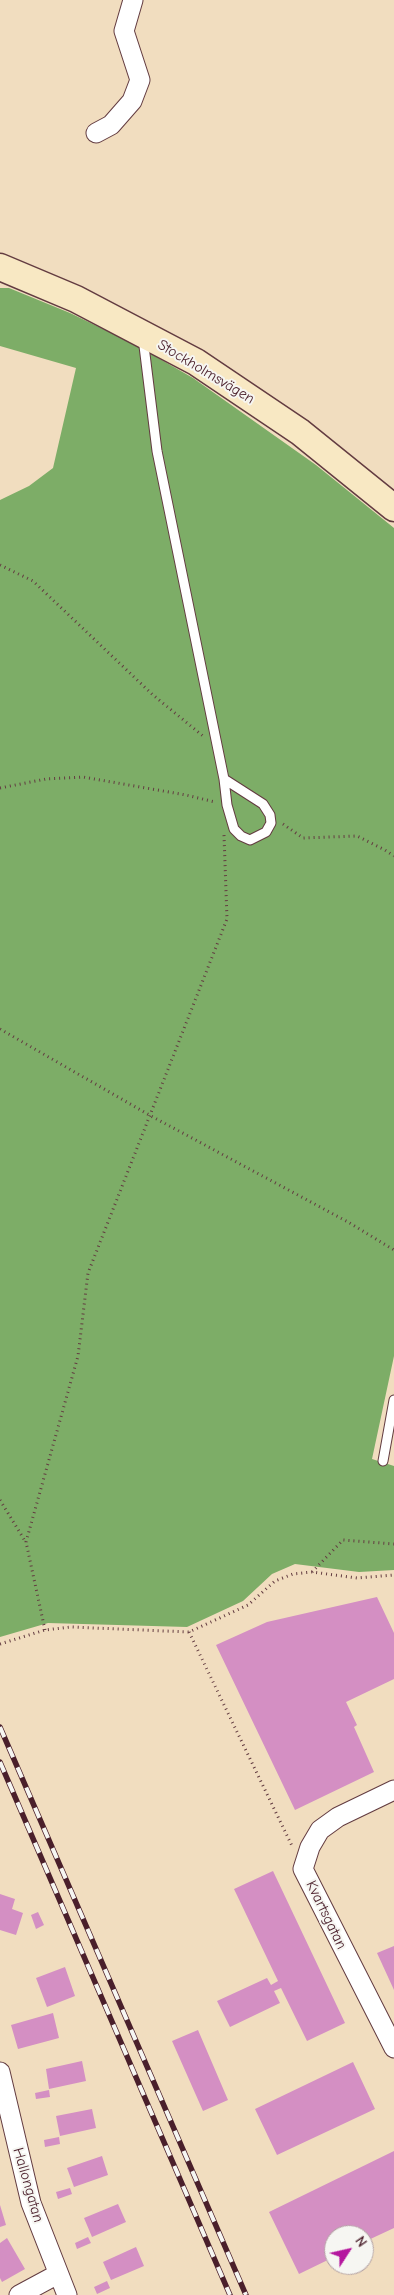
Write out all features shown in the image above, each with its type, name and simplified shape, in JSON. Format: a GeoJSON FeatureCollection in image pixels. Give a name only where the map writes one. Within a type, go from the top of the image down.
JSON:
{"type":"FeatureCollection","features":[{"type":"Feature","properties":{"kind":"main road","name":"Stockholmsvägen"},"geometry":{"type":"LineString","coordinates":[[0,267],[76,299],[196,362],[300,432],[394,508]]}},
{"type":"Feature","properties":{"kind":"street"},"geometry":{"type":"LineString","coordinates":[[96,133],[111,125],[132,101],[140,80],[124,31],[133,0]]}},
{"type":"Feature","properties":{"kind":"street","name":"Kvartsgatan"},"geometry":{"type":"LineString","coordinates":[[394,1790],[338,1817],[320,1830],[310,1847],[303,1869],[394,2048]]}},
{"type":"Feature","properties":{"kind":"street","name":"Hallongatan"},"geometry":{"type":"LineString","coordinates":[[0,2072],[23,2175],[67,2295]]}},
{"type":"Feature","properties":{"kind":"street"},"geometry":{"type":"LineString","coordinates":[[19,2295],[58,2274]]}},
{"type":"Feature","properties":{"kind":"lane"},"geometry":{"type":"LineString","coordinates":[[142,333],[158,451],[218,747],[227,806],[234,829],[241,836],[250,840],[266,832],[270,824],[270,815],[263,804],[224,779]]}},
{"type":"Feature","properties":{"kind":"lane"},"geometry":{"type":"LineString","coordinates":[[383,1461],[394,1400]]}},
{"type":"Feature","properties":{"kind":"path"},"geometry":{"type":"LineString","coordinates":[[0,565],[33,581],[153,695],[218,747]]}},
{"type":"Feature","properties":{"kind":"path"},"geometry":{"type":"LineString","coordinates":[[0,788],[46,779],[83,777],[186,795],[227,806],[223,841],[227,919],[178,1039],[151,1116],[88,1274],[78,1356],[26,1542]]}},
{"type":"Feature","properties":{"kind":"path"},"geometry":{"type":"LineString","coordinates":[[270,815],[303,838],[356,836],[394,856]]}},
{"type":"Feature","properties":{"kind":"path"},"geometry":{"type":"LineString","coordinates":[[0,1029],[151,1116],[348,1222],[394,1250]]}},
{"type":"Feature","properties":{"kind":"path"},"geometry":{"type":"LineString","coordinates":[[0,1500],[26,1542],[45,1630]]}},
{"type":"Feature","properties":{"kind":"path"},"geometry":{"type":"LineString","coordinates":[[312,1572],[343,1540],[394,1544]]}},
{"type":"Feature","properties":{"kind":"path"},"geometry":{"type":"LineString","coordinates":[[0,1644],[45,1630],[71,1627],[189,1632],[248,1605],[260,1592],[275,1581],[293,1574],[312,1572],[357,1578],[394,1575]]}},
{"type":"Feature","properties":{"kind":"path"},"geometry":{"type":"LineString","coordinates":[[189,1632],[303,1869]]}},
{"type":"Feature","properties":{"kind":"green space"},"geometry":{"type":"Polygon","coordinates":[[[0,288],[9,288],[70,313],[132,343],[193,378],[316,465],[394,528],[394,1356],[372,1459],[394,1466],[394,1570],[359,1572],[295,1564],[272,1574],[243,1601],[187,1627],[48,1623],[0,1637],[0,500],[29,486],[53,468],[76,368],[0,346],[0,288]]]}},
{"type":"Feature","properties":{"kind":"building"},"geometry":{"type":"Polygon","coordinates":[[[377,1597],[394,1633],[394,1679],[346,1702],[357,1725],[354,1727],[374,1772],[295,1810],[216,1645],[267,1622],[377,1597]]]}},
{"type":"Feature","properties":{"kind":"building"},"geometry":{"type":"Polygon","coordinates":[[[273,1871],[345,2023],[307,2041],[281,1988],[274,1991],[280,2003],[230,2027],[217,2001],[267,1978],[271,1985],[278,1981],[234,1889],[273,1871]]]}},
{"type":"Feature","properties":{"kind":"building"},"geometry":{"type":"Polygon","coordinates":[[[0,1894],[15,1899],[12,1909],[23,1913],[16,1935],[0,1930],[0,1894]]]}},
{"type":"Feature","properties":{"kind":"building"},"geometry":{"type":"Polygon","coordinates":[[[38,1912],[44,1925],[36,1929],[31,1915],[38,1912]]]}},
{"type":"Feature","properties":{"kind":"building"},"geometry":{"type":"Polygon","coordinates":[[[394,1946],[394,1990],[377,1953],[394,1946]]]}},
{"type":"Feature","properties":{"kind":"building"},"geometry":{"type":"Polygon","coordinates":[[[65,1967],[75,1996],[47,2007],[36,1978],[65,1967]]]}},
{"type":"Feature","properties":{"kind":"building"},"geometry":{"type":"Polygon","coordinates":[[[53,2013],[59,2038],[18,2049],[11,2025],[53,2013]]]}},
{"type":"Feature","properties":{"kind":"building"},"geometry":{"type":"Polygon","coordinates":[[[198,2030],[228,2100],[203,2111],[172,2041],[198,2030]]]}},
{"type":"Feature","properties":{"kind":"building"},"geometry":{"type":"Polygon","coordinates":[[[82,2061],[86,2081],[49,2089],[46,2069],[82,2061]]]}},
{"type":"Feature","properties":{"kind":"building"},"geometry":{"type":"Polygon","coordinates":[[[353,2062],[375,2109],[277,2155],[255,2109],[353,2062]]]}},
{"type":"Feature","properties":{"kind":"building"},"geometry":{"type":"Polygon","coordinates":[[[49,2090],[50,2097],[36,2099],[35,2093],[49,2090]]]}},
{"type":"Feature","properties":{"kind":"building"},"geometry":{"type":"Polygon","coordinates":[[[92,2109],[96,2128],[60,2136],[56,2116],[92,2109]]]}},
{"type":"Feature","properties":{"kind":"building"},"geometry":{"type":"Polygon","coordinates":[[[59,2137],[60,2144],[45,2147],[44,2140],[59,2137]]]}},
{"type":"Feature","properties":{"kind":"building"},"geometry":{"type":"Polygon","coordinates":[[[394,2151],[394,2228],[374,2237],[374,2225],[324,2225],[324,2262],[299,2274],[269,2212],[394,2151]]]}},
{"type":"Feature","properties":{"kind":"building"},"geometry":{"type":"Polygon","coordinates":[[[102,2156],[108,2175],[74,2187],[67,2168],[102,2156]]]}},
{"type":"Feature","properties":{"kind":"building"},"geometry":{"type":"Polygon","coordinates":[[[70,2188],[72,2194],[58,2199],[56,2192],[70,2188]]]}},
{"type":"Feature","properties":{"kind":"building"},"geometry":{"type":"Polygon","coordinates":[[[118,2204],[126,2222],[92,2237],[84,2218],[118,2204]]]}},
{"type":"Feature","properties":{"kind":"building"},"geometry":{"type":"Polygon","coordinates":[[[0,2205],[6,2225],[0,2227],[0,2205]]]}},
{"type":"Feature","properties":{"kind":"building"},"geometry":{"type":"Polygon","coordinates":[[[88,2237],[91,2243],[77,2249],[75,2243],[88,2237]]]}},
{"type":"Feature","properties":{"kind":"building"},"geometry":{"type":"Polygon","coordinates":[[[7,2238],[25,2269],[2,2282],[0,2278],[0,2243],[7,2238]]]}},
{"type":"Feature","properties":{"kind":"building"},"geometry":{"type":"Polygon","coordinates":[[[136,2247],[144,2266],[111,2280],[103,2262],[136,2247]]]}},
{"type":"Feature","properties":{"kind":"building"},"geometry":{"type":"Polygon","coordinates":[[[107,2281],[110,2288],[97,2294],[94,2287],[107,2281]]]}},
{"type":"Feature","properties":{"kind":"railway"},"geometry":{"type":"LineString","coordinates":[[0,1727],[246,2295]]}},
{"type":"Feature","properties":{"kind":"railway"},"geometry":{"type":"LineString","coordinates":[[0,1762],[230,2295]]}}]}
